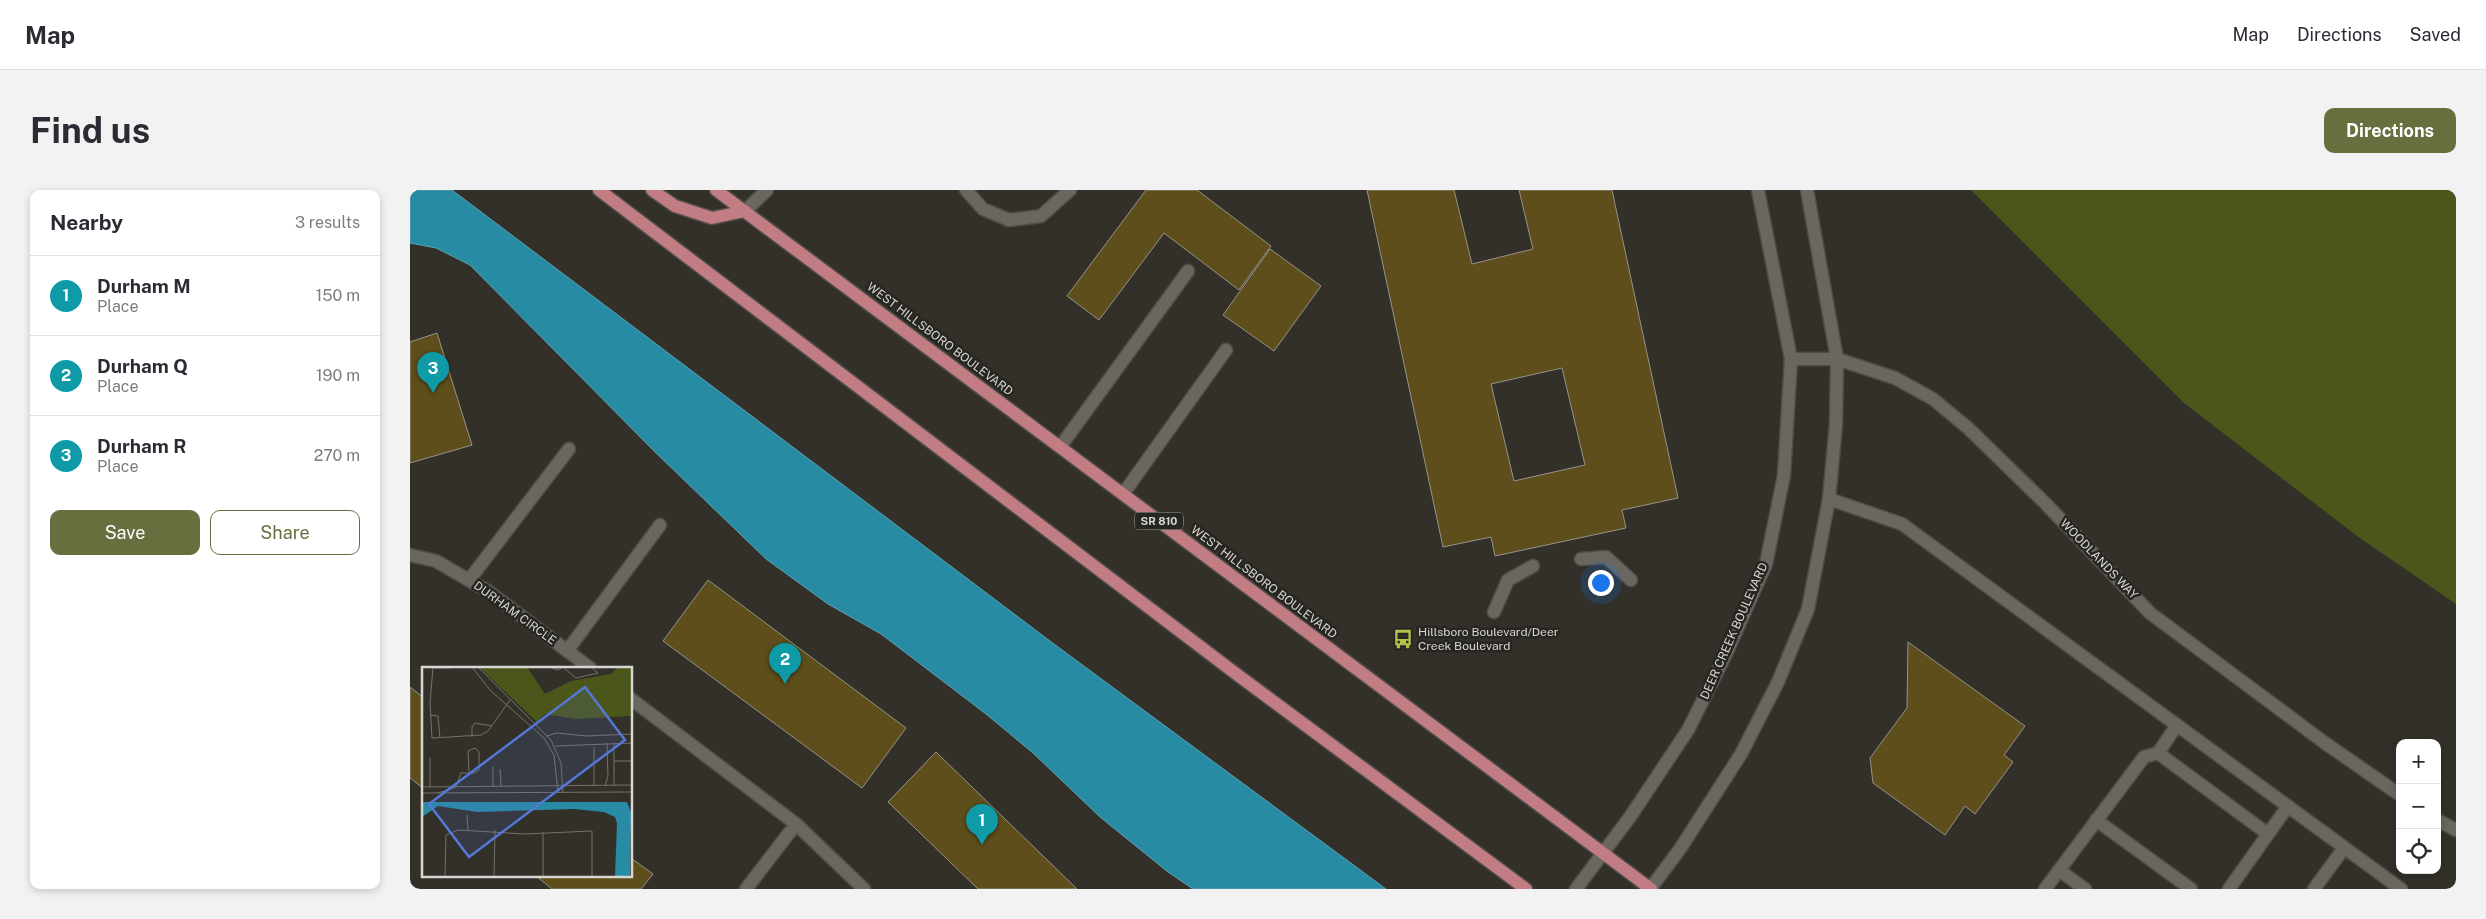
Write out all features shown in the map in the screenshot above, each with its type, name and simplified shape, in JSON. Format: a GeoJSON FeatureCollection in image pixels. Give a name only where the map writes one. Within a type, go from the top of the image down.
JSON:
{"type":"FeatureCollection","features":[{"type":"Feature","properties":{"kind":"main road"},"geometry":{"type":"LineString","coordinates":[[599,190],[1235,673],[1526,889]]}},
{"type":"Feature","properties":{"kind":"main road"},"geometry":{"type":"LineString","coordinates":[[652,190],[675,206],[712,218],[745,211]]}},
{"type":"Feature","properties":{"kind":"main road","name":"WEST HILLSBORO BOULEVARD"},"geometry":{"type":"LineString","coordinates":[[716,190],[1651,889]]}},
{"type":"Feature","properties":{"kind":"street"},"geometry":{"type":"LineString","coordinates":[[745,211],[767,190]]}},
{"type":"Feature","properties":{"kind":"street"},"geometry":{"type":"LineString","coordinates":[[966,190],[983,209],[1009,220],[1041,216],[1070,190]]}},
{"type":"Feature","properties":{"kind":"street","name":"DEER CREEK BOULEVARD"},"geometry":{"type":"LineString","coordinates":[[1576,889],[1630,817],[1688,730],[1726,654],[1766,564],[1784,475],[1791,359],[1758,190]]}},
{"type":"Feature","properties":{"kind":"street"},"geometry":{"type":"LineString","coordinates":[[1651,889],[1680,849],[1741,754],[1778,682],[1808,609],[1829,499],[1836,424],[1837,359],[1807,190]]}},
{"type":"Feature","properties":{"kind":"street"},"geometry":{"type":"LineString","coordinates":[[1060,447],[1188,271]]}},
{"type":"Feature","properties":{"kind":"street"},"geometry":{"type":"LineString","coordinates":[[1123,494],[1226,350]]}},
{"type":"Feature","properties":{"kind":"street","name":"WOODLANDS WAY"},"geometry":{"type":"LineString","coordinates":[[1791,359],[1837,359],[1895,378],[1933,398],[1968,428],[2046,504],[2150,613],[2325,743],[2396,791]]}},
{"type":"Feature","properties":{"kind":"street"},"geometry":{"type":"LineString","coordinates":[[469,580],[569,449]]}},
{"type":"Feature","properties":{"kind":"street"},"geometry":{"type":"LineString","coordinates":[[1829,499],[1902,524],[2401,889]]}},
{"type":"Feature","properties":{"kind":"street"},"geometry":{"type":"LineString","coordinates":[[567,650],[660,525]]}},
{"type":"Feature","properties":{"kind":"street","name":"DURHAM CIRCLE"},"geometry":{"type":"LineString","coordinates":[[410,555],[436,560],[489,592],[589,667]]}},
{"type":"Feature","properties":{"kind":"street"},"geometry":{"type":"LineString","coordinates":[[1581,559],[1606,557],[1631,580]]}},
{"type":"Feature","properties":{"kind":"street"},"geometry":{"type":"LineString","coordinates":[[1494,612],[1508,580],[1533,566]]}},
{"type":"Feature","properties":{"kind":"street"},"geometry":{"type":"LineString","coordinates":[[632,700],[796,824],[864,889]]}},
{"type":"Feature","properties":{"kind":"street"},"geometry":{"type":"LineString","coordinates":[[2045,889],[2144,757],[2158,753],[2177,725]]}},
{"type":"Feature","properties":{"kind":"street"},"geometry":{"type":"LineString","coordinates":[[2158,753],[2268,834]]}},
{"type":"Feature","properties":{"kind":"street"},"geometry":{"type":"LineString","coordinates":[[2228,889],[2288,806]]}},
{"type":"Feature","properties":{"kind":"street"},"geometry":{"type":"LineString","coordinates":[[2096,820],[2191,889]]}},
{"type":"Feature","properties":{"kind":"street"},"geometry":{"type":"LineString","coordinates":[[2441,822],[2456,830]]}},
{"type":"Feature","properties":{"kind":"street"},"geometry":{"type":"LineString","coordinates":[[746,889],[796,824]]}},
{"type":"Feature","properties":{"kind":"street"},"geometry":{"type":"LineString","coordinates":[[2314,889],[2344,848]]}},
{"type":"Feature","properties":{"kind":"street"},"geometry":{"type":"LineString","coordinates":[[2059,870],[2085,889]]}},
{"type":"Feature","properties":{"kind":"green space"},"geometry":{"type":"Polygon","coordinates":[[[1971,190],[2456,190],[2456,604],[2357,536],[2184,403],[1971,190]]]}},
{"type":"Feature","properties":{"kind":"water"},"geometry":{"type":"Polygon","coordinates":[[[410,190],[452,190],[1054,644],[1386,889],[1193,889],[1168,872],[1100,817],[1033,753],[986,714],[881,634],[828,604],[766,559],[654,451],[470,265],[436,248],[410,243],[410,190]]]}},
{"type":"Feature","properties":{"kind":"building"},"geometry":{"type":"Polygon","coordinates":[[[1146,190],[1197,190],[1271,246],[1239,290],[1164,233],[1099,320],[1067,296],[1146,190]]]}},
{"type":"Feature","properties":{"kind":"building"},"geometry":{"type":"Polygon","coordinates":[[[1367,190],[1454,190],[1472,264],[1533,249],[1519,190],[1612,190],[1678,498],[1622,510],[1626,528],[1495,556],[1491,537],[1443,547],[1367,190]],[[1562,368],[1491,384],[1514,481],[1585,465],[1562,368]]]}},
{"type":"Feature","properties":{"kind":"building"},"geometry":{"type":"Polygon","coordinates":[[[1270,249],[1321,286],[1274,351],[1223,315],[1270,249]]]}},
{"type":"Feature","properties":{"kind":"building"},"geometry":{"type":"Polygon","coordinates":[[[437,333],[472,445],[410,463],[410,342],[437,333]]]}},
{"type":"Feature","properties":{"kind":"building"},"geometry":{"type":"Polygon","coordinates":[[[708,580],[906,728],[862,788],[663,641],[708,580]]]}},
{"type":"Feature","properties":{"kind":"building"},"geometry":{"type":"Polygon","coordinates":[[[1908,642],[2025,726],[2004,755],[2013,762],[1975,814],[1965,806],[1945,835],[1873,783],[1870,758],[1907,708],[1908,642]]]}},
{"type":"Feature","properties":{"kind":"building"},"geometry":{"type":"Polygon","coordinates":[[[410,687],[422,696],[422,787],[410,778],[410,687]]]}},
{"type":"Feature","properties":{"kind":"building"},"geometry":{"type":"Polygon","coordinates":[[[936,752],[1077,889],[978,889],[888,802],[936,752]]]}},
{"type":"Feature","properties":{"kind":"building"},"geometry":{"type":"Polygon","coordinates":[[[632,859],[653,874],[641,889],[552,889],[536,876],[632,876],[632,859]]]}},
{"type":"Feature","properties":{"kind":"place","name":"Durham R"},"geometry":{"type":"Point","coordinates":[433,393]}},
{"type":"Feature","properties":{"kind":"place","name":"Hillsboro Boulevard/Deer Creek Boulevard"},"geometry":{"type":"Point","coordinates":[1403,639]}},
{"type":"Feature","properties":{"kind":"place","name":"Durham Q"},"geometry":{"type":"Point","coordinates":[785,684]}},
{"type":"Feature","properties":{"kind":"place","name":"Durham M"},"geometry":{"type":"Point","coordinates":[982,845]}}]}
